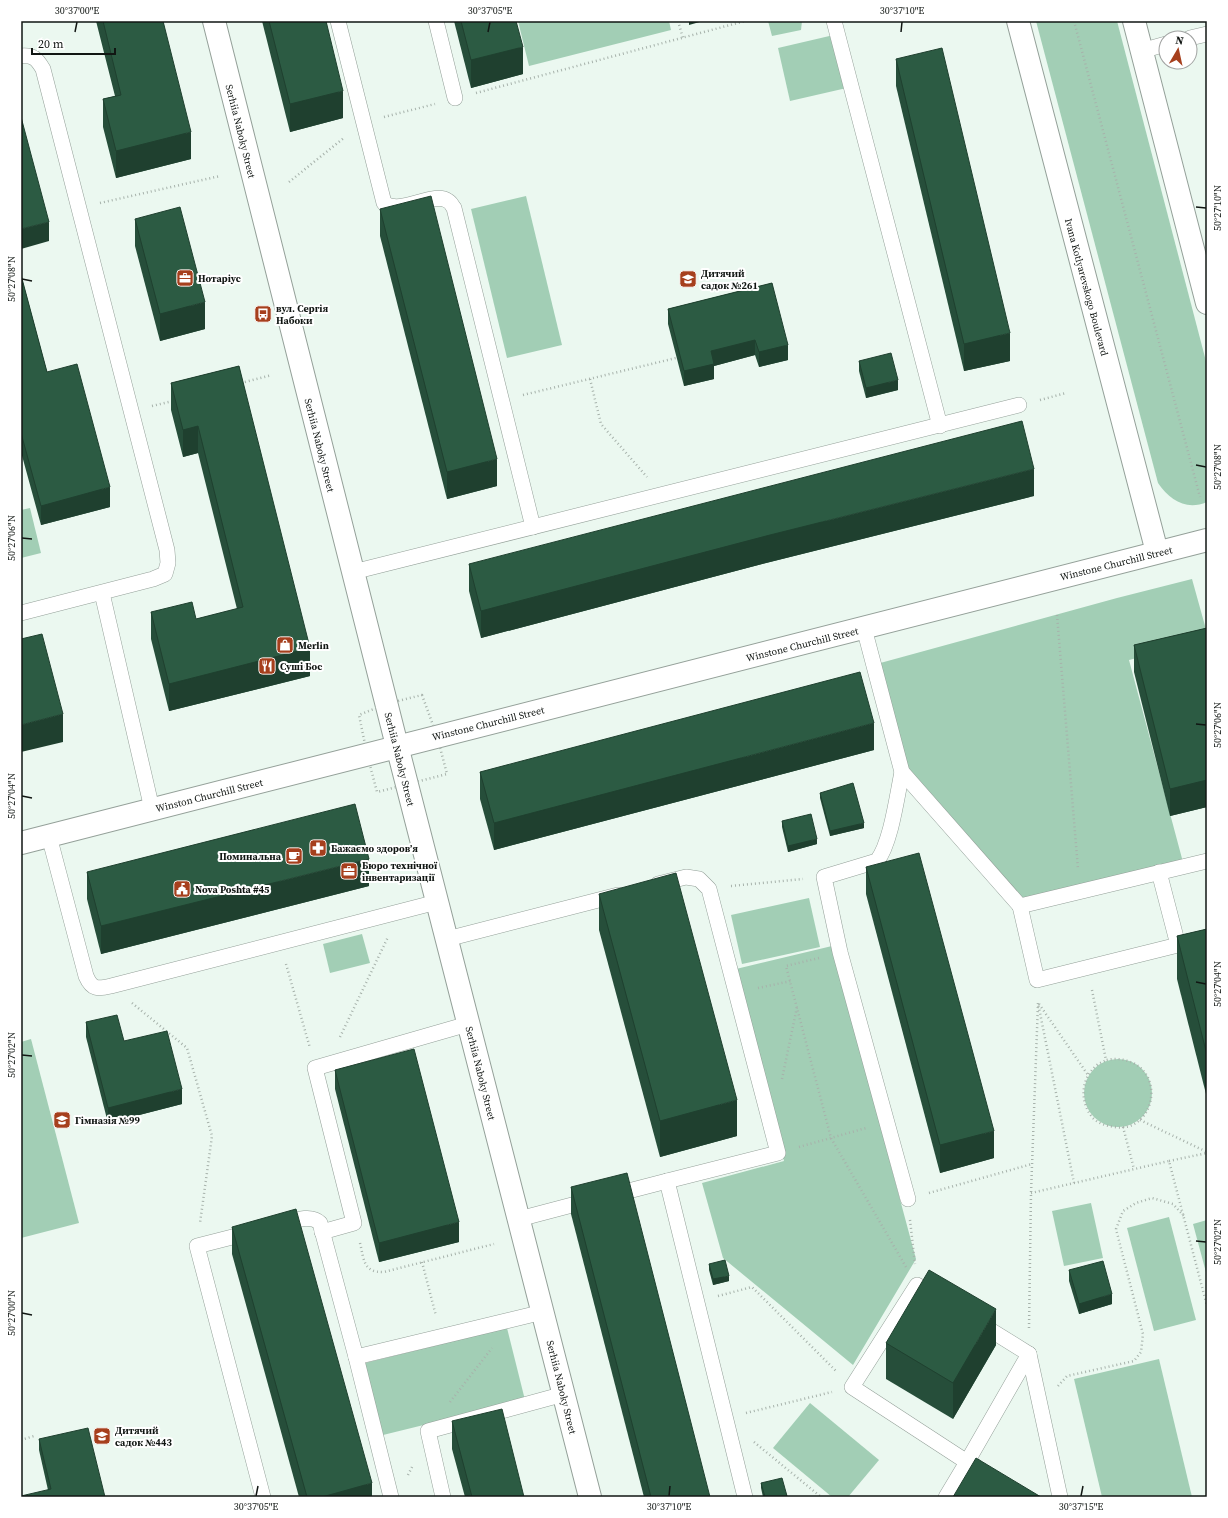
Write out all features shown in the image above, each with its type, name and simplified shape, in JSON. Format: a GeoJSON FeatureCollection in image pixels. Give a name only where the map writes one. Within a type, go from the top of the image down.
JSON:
{"type":"FeatureCollection","features":[{"type":"Feature","properties":{"kind":"street","name":"Serhiia Naboky Street"},"geometry":{"type":"LineString","coordinates":[[214,21],[281,292],[590,1497]]}},
{"type":"Feature","properties":{"kind":"street","name":"Ivana Kotlyarevskogo Boulevard"},"geometry":{"type":"LineString","coordinates":[[1018,21],[1157,552]]}},
{"type":"Feature","properties":{"kind":"street"},"geometry":{"type":"LineString","coordinates":[[1134,21],[1207,303]]}},
{"type":"Feature","properties":{"kind":"street","name":"Winstone Churchill Street"},"geometry":{"type":"LineString","coordinates":[[397,746],[1207,540]]}},
{"type":"Feature","properties":{"kind":"street","name":"Winston Churchill Street"},"geometry":{"type":"LineString","coordinates":[[21,843],[397,746]]}},
{"type":"Feature","properties":{"kind":"lane"},"geometry":{"type":"LineString","coordinates":[[338,21],[384,203],[389,207],[398,207],[444,198],[449,201],[454,208],[533,528]]}},
{"type":"Feature","properties":{"kind":"lane"},"geometry":{"type":"LineString","coordinates":[[436,21],[455,98]]}},
{"type":"Feature","properties":{"kind":"lane"},"geometry":{"type":"LineString","coordinates":[[834,21],[940,426]]}},
{"type":"Feature","properties":{"kind":"lane"},"geometry":{"type":"LineString","coordinates":[[1141,51],[1158,46]]}},
{"type":"Feature","properties":{"kind":"lane"},"geometry":{"type":"LineString","coordinates":[[21,56],[28,55],[37,60],[43,69],[167,550],[168,563],[164,574],[153,579],[21,613]]}},
{"type":"Feature","properties":{"kind":"lane"},"geometry":{"type":"LineString","coordinates":[[353,572],[1019,405]]}},
{"type":"Feature","properties":{"kind":"lane"},"geometry":{"type":"LineString","coordinates":[[102,593],[152,809]]}},
{"type":"Feature","properties":{"kind":"lane"},"geometry":{"type":"LineString","coordinates":[[864,628],[902,772],[1020,906],[1037,980],[1178,945],[1159,872]]}},
{"type":"Feature","properties":{"kind":"lane"},"geometry":{"type":"LineString","coordinates":[[902,772],[883,854],[877,861],[824,877],[840,952],[908,1199]]}},
{"type":"Feature","properties":{"kind":"lane"},"geometry":{"type":"LineString","coordinates":[[49,836],[86,976],[89,984],[94,987],[101,988],[111,986],[437,902]]}},
{"type":"Feature","properties":{"kind":"lane"},"geometry":{"type":"LineString","coordinates":[[1020,906],[1207,861]]}},
{"type":"Feature","properties":{"kind":"lane"},"geometry":{"type":"LineString","coordinates":[[447,939],[686,877],[699,879],[709,889],[778,1153],[518,1218]]}},
{"type":"Feature","properties":{"kind":"lane"},"geometry":{"type":"LineString","coordinates":[[322,1232],[354,1223],[321,1066],[468,1024]]}},
{"type":"Feature","properties":{"kind":"lane"},"geometry":{"type":"LineString","coordinates":[[667,1181],[698,1301],[745,1497]]}},
{"type":"Feature","properties":{"kind":"lane"},"geometry":{"type":"LineString","coordinates":[[263,1497],[197,1246],[306,1218],[316,1220],[320,1223],[356,1357],[391,1497]]}},
{"type":"Feature","properties":{"kind":"lane"},"geometry":{"type":"LineString","coordinates":[[950,1305],[917,1285],[852,1387],[987,1474]]}},
{"type":"Feature","properties":{"kind":"lane"},"geometry":{"type":"LineString","coordinates":[[356,1357],[543,1312]]}},
{"type":"Feature","properties":{"kind":"lane"},"geometry":{"type":"LineString","coordinates":[[970,1318],[1029,1354],[1060,1497]]}},
{"type":"Feature","properties":{"kind":"lane"},"geometry":{"type":"LineString","coordinates":[[946,1497],[1029,1354]]}},
{"type":"Feature","properties":{"kind":"lane"},"geometry":{"type":"LineString","coordinates":[[444,1497],[428,1431],[564,1394]]}},
{"type":"Feature","properties":{"kind":"path"},"geometry":{"type":"LineString","coordinates":[[678,21],[683,38]]}},
{"type":"Feature","properties":{"kind":"path"},"geometry":{"type":"LineString","coordinates":[[289,182],[363,122],[745,21]]}},
{"type":"Feature","properties":{"kind":"path"},"geometry":{"type":"LineString","coordinates":[[1074,21],[1200,497]]}},
{"type":"Feature","properties":{"kind":"path"},"geometry":{"type":"LineString","coordinates":[[79,208],[220,176]]}},
{"type":"Feature","properties":{"kind":"path"},"geometry":{"type":"LineString","coordinates":[[501,401],[676,358]]}},
{"type":"Feature","properties":{"kind":"path"},"geometry":{"type":"LineString","coordinates":[[235,385],[272,375]]}},
{"type":"Feature","properties":{"kind":"path"},"geometry":{"type":"LineString","coordinates":[[590,379],[601,424],[663,495]]}},
{"type":"Feature","properties":{"kind":"path"},"geometry":{"type":"LineString","coordinates":[[1019,405],[1066,393]]}},
{"type":"Feature","properties":{"kind":"path"},"geometry":{"type":"LineString","coordinates":[[132,412],[176,400]]}},
{"type":"Feature","properties":{"kind":"path"},"geometry":{"type":"LineString","coordinates":[[1056,615],[1080,892]]}},
{"type":"Feature","properties":{"kind":"path"},"geometry":{"type":"LineString","coordinates":[[709,889],[824,877]]}},
{"type":"Feature","properties":{"kind":"path"},"geometry":{"type":"LineString","coordinates":[[321,1066],[400,912]]}},
{"type":"Feature","properties":{"kind":"path"},"geometry":{"type":"LineString","coordinates":[[280,942],[321,1066]]}},
{"type":"Feature","properties":{"kind":"path"},"geometry":{"type":"LineString","coordinates":[[840,952],[786,966],[831,1138],[917,1285]]}},
{"type":"Feature","properties":{"kind":"path"},"geometry":{"type":"LineString","coordinates":[[1029,1354],[1031,1193],[1038,1003],[1037,980]]}},
{"type":"Feature","properties":{"kind":"path"},"geometry":{"type":"LineString","coordinates":[[736,993],[790,981]]}},
{"type":"Feature","properties":{"kind":"path"},"geometry":{"type":"LineString","coordinates":[[111,986],[187,1048],[212,1136],[197,1246]]}},
{"type":"Feature","properties":{"kind":"path"},"geometry":{"type":"LineString","coordinates":[[1092,990],[1106,1060]]}},
{"type":"Feature","properties":{"kind":"path"},"geometry":{"type":"LineString","coordinates":[[1038,1003],[1088,1075]]}},
{"type":"Feature","properties":{"kind":"path"},"geometry":{"type":"LineString","coordinates":[[1038,1003],[1074,1183]]}},
{"type":"Feature","properties":{"kind":"path"},"geometry":{"type":"LineString","coordinates":[[781,1084],[797,1007]]}},
{"type":"Feature","properties":{"kind":"path"},"geometry":{"type":"LineString","coordinates":[[1112,1058],[1125,1059],[1139,1066],[1151,1082],[1153,1094],[1148,1110],[1140,1120],[1130,1126],[1118,1128],[1106,1126],[1094,1119],[1087,1110],[1083,1098],[1084,1086],[1088,1075],[1096,1066],[1112,1058]]}},
{"type":"Feature","properties":{"kind":"path"},"geometry":{"type":"LineString","coordinates":[[1140,1120],[1207,1152]]}},
{"type":"Feature","properties":{"kind":"path"},"geometry":{"type":"LineString","coordinates":[[778,1153],[886,1123]]}},
{"type":"Feature","properties":{"kind":"path"},"geometry":{"type":"LineString","coordinates":[[1123,1127],[1134,1169]]}},
{"type":"Feature","properties":{"kind":"path"},"geometry":{"type":"LineString","coordinates":[[1031,1193],[1207,1152]]}},
{"type":"Feature","properties":{"kind":"path"},"geometry":{"type":"LineString","coordinates":[[1169,1161],[1207,1306]]}},
{"type":"Feature","properties":{"kind":"path"},"geometry":{"type":"LineString","coordinates":[[917,1285],[908,1199],[1032,1164]]}},
{"type":"Feature","properties":{"kind":"path"},"geometry":{"type":"LineString","coordinates":[[1056,1387],[1067,1376],[1134,1361],[1141,1352],[1143,1334],[1116,1229],[1123,1211],[1136,1203],[1152,1198],[1173,1204],[1184,1216]]}},
{"type":"Feature","properties":{"kind":"path"},"geometry":{"type":"LineString","coordinates":[[354,1223],[364,1261],[368,1268],[374,1272],[384,1272],[494,1244]]}},
{"type":"Feature","properties":{"kind":"path"},"geometry":{"type":"LineString","coordinates":[[422,1262],[441,1336]]}},
{"type":"Feature","properties":{"kind":"path"},"geometry":{"type":"LineString","coordinates":[[698,1301],[752,1287],[852,1387]]}},
{"type":"Feature","properties":{"kind":"path"},"geometry":{"type":"LineString","coordinates":[[428,1431],[514,1319]]}},
{"type":"Feature","properties":{"kind":"path"},"geometry":{"type":"LineString","coordinates":[[726,1418],[852,1387]]}},
{"type":"Feature","properties":{"kind":"path"},"geometry":{"type":"LineString","coordinates":[[726,1418],[821,1497]]}},
{"type":"Feature","properties":{"kind":"path"},"geometry":{"type":"LineString","coordinates":[[21,1440],[34,1436]]}},
{"type":"Feature","properties":{"kind":"green space"},"geometry":{"type":"Polygon","coordinates":[[[518,21],[669,21],[671,30],[529,66],[518,21]]]}},
{"type":"Feature","properties":{"kind":"green space"},"geometry":{"type":"Polygon","coordinates":[[[768,21],[802,21],[801,30],[772,36],[768,21]]]}},
{"type":"Feature","properties":{"kind":"green space"},"geometry":{"type":"Polygon","coordinates":[[[1036,21],[1117,21],[1207,365],[1207,502],[1192,505],[1179,502],[1173,499],[1158,483],[1036,21]]]}},
{"type":"Feature","properties":{"kind":"green space"},"geometry":{"type":"Polygon","coordinates":[[[838,34],[851,87],[790,101],[778,48],[838,34]]]}},
{"type":"Feature","properties":{"kind":"green space"},"geometry":{"type":"Polygon","coordinates":[[[526,196],[562,345],[507,358],[471,209],[526,196]]]}},
{"type":"Feature","properties":{"kind":"green space"},"geometry":{"type":"Polygon","coordinates":[[[30,508],[41,553],[21,558],[21,510],[30,508]]]}},
{"type":"Feature","properties":{"kind":"green space"},"geometry":{"type":"Polygon","coordinates":[[[1192,579],[1207,633],[1207,640],[1129,660],[1184,866],[1020,906],[902,772],[873,665],[1192,579]]]}},
{"type":"Feature","properties":{"kind":"green space"},"geometry":{"type":"Polygon","coordinates":[[[809,898],[820,947],[742,964],[731,915],[809,898]]]}},
{"type":"Feature","properties":{"kind":"green space"},"geometry":{"type":"Polygon","coordinates":[[[362,934],[370,963],[330,973],[323,944],[362,934]]]}},
{"type":"Feature","properties":{"kind":"green space"},"geometry":{"type":"Polygon","coordinates":[[[832,946],[916,1259],[853,1365],[723,1258],[702,1183],[784,1161],[736,969],[832,946]]]}},
{"type":"Feature","properties":{"kind":"green space"},"geometry":{"type":"Polygon","coordinates":[[[31,1039],[79,1223],[21,1238],[21,1042],[31,1039]]]}},
{"type":"Feature","properties":{"kind":"green space"},"geometry":{"type":"Polygon","coordinates":[[[1111,1059],[1125,1059],[1137,1064],[1147,1074],[1152,1086],[1152,1100],[1147,1112],[1137,1122],[1125,1127],[1111,1127],[1099,1122],[1089,1112],[1084,1100],[1084,1086],[1089,1074],[1099,1064],[1111,1059]]]}},
{"type":"Feature","properties":{"kind":"green space"},"geometry":{"type":"Polygon","coordinates":[[[1091,1203],[1103,1258],[1064,1266],[1052,1211],[1091,1203]]]}},
{"type":"Feature","properties":{"kind":"green space"},"geometry":{"type":"Polygon","coordinates":[[[1169,1217],[1196,1320],[1154,1331],[1127,1228],[1169,1217]]]}},
{"type":"Feature","properties":{"kind":"green space"},"geometry":{"type":"Polygon","coordinates":[[[1207,1220],[1207,1276],[1193,1224],[1207,1220]]]}},
{"type":"Feature","properties":{"kind":"green space"},"geometry":{"type":"Polygon","coordinates":[[[507,1328],[525,1400],[383,1435],[365,1363],[507,1328]]]}},
{"type":"Feature","properties":{"kind":"green space"},"geometry":{"type":"Polygon","coordinates":[[[1159,1359],[1192,1497],[1102,1497],[1074,1379],[1159,1359]]]}},
{"type":"Feature","properties":{"kind":"green space"},"geometry":{"type":"Polygon","coordinates":[[[810,1403],[879,1460],[848,1497],[832,1497],[773,1448],[810,1403]]]}},
{"type":"Feature","properties":{"kind":"building"},"geometry":{"type":"Polygon","coordinates":[[[103,21],[163,21],[191,132],[116,151],[103,99],[121,95],[103,21]]]}},
{"type":"Feature","properties":{"kind":"building"},"geometry":{"type":"Polygon","coordinates":[[[269,21],[326,21],[343,91],[290,104],[269,21]]]}},
{"type":"Feature","properties":{"kind":"building"},"geometry":{"type":"Polygon","coordinates":[[[461,21],[516,21],[523,47],[471,60],[461,21]]]}},
{"type":"Feature","properties":{"kind":"building"},"geometry":{"type":"Polygon","coordinates":[[[942,48],[1010,333],[964,344],[896,59],[942,48]]]}},
{"type":"Feature","properties":{"kind":"building"},"geometry":{"type":"Polygon","coordinates":[[[21,117],[49,222],[21,229],[21,117]]]}},
{"type":"Feature","properties":{"kind":"building"},"geometry":{"type":"Polygon","coordinates":[[[431,196],[497,459],[447,472],[380,209],[431,196]]]}},
{"type":"Feature","properties":{"kind":"building"},"geometry":{"type":"Polygon","coordinates":[[[180,207],[205,302],[160,314],[135,219],[180,207]]]}},
{"type":"Feature","properties":{"kind":"building"},"geometry":{"type":"Polygon","coordinates":[[[21,275],[47,372],[77,364],[110,487],[41,506],[21,433],[21,275]]]}},
{"type":"Feature","properties":{"kind":"building"},"geometry":{"type":"Polygon","coordinates":[[[772,283],[788,345],[759,352],[755,340],[711,351],[714,364],[684,371],[668,309],[772,283]]]}},
{"type":"Feature","properties":{"kind":"building"},"geometry":{"type":"Polygon","coordinates":[[[891,353],[898,380],[866,388],[859,361],[891,353]]]}},
{"type":"Feature","properties":{"kind":"building"},"geometry":{"type":"Polygon","coordinates":[[[239,366],[310,648],[169,684],[151,612],[192,602],[196,619],[243,607],[198,426],[183,430],[171,383],[239,366]]]}},
{"type":"Feature","properties":{"kind":"building"},"geometry":{"type":"Polygon","coordinates":[[[1022,421],[1034,469],[770,535],[481,611],[469,564],[1022,421]]]}},
{"type":"Feature","properties":{"kind":"building"},"geometry":{"type":"Polygon","coordinates":[[[1207,628],[1207,780],[1170,789],[1134,645],[1207,628]]]}},
{"type":"Feature","properties":{"kind":"building"},"geometry":{"type":"Polygon","coordinates":[[[42,634],[63,714],[21,725],[21,639],[42,634]]]}},
{"type":"Feature","properties":{"kind":"building"},"geometry":{"type":"Polygon","coordinates":[[[860,672],[874,723],[494,823],[480,772],[860,672]]]}},
{"type":"Feature","properties":{"kind":"building"},"geometry":{"type":"Polygon","coordinates":[[[853,783],[864,823],[830,831],[820,793],[853,783]]]}},
{"type":"Feature","properties":{"kind":"building"},"geometry":{"type":"Polygon","coordinates":[[[355,804],[369,859],[101,926],[87,872],[355,804]]]}},
{"type":"Feature","properties":{"kind":"building"},"geometry":{"type":"Polygon","coordinates":[[[811,814],[817,839],[788,846],[782,821],[811,814]]]}},
{"type":"Feature","properties":{"kind":"building"},"geometry":{"type":"Polygon","coordinates":[[[919,853],[994,1131],[940,1145],[866,867],[919,853]]]}},
{"type":"Feature","properties":{"kind":"building"},"geometry":{"type":"Polygon","coordinates":[[[676,873],[737,1100],[660,1121],[599,894],[676,873]]]}},
{"type":"Feature","properties":{"kind":"building"},"geometry":{"type":"Polygon","coordinates":[[[1207,929],[1207,1055],[1177,936],[1207,929]]]}},
{"type":"Feature","properties":{"kind":"building"},"geometry":{"type":"Polygon","coordinates":[[[117,1015],[124,1041],[167,1031],[182,1089],[108,1108],[86,1022],[117,1015]]]}},
{"type":"Feature","properties":{"kind":"building"},"geometry":{"type":"Polygon","coordinates":[[[414,1049],[459,1222],[379,1243],[335,1070],[414,1049]]]}},
{"type":"Feature","properties":{"kind":"building"},"geometry":{"type":"Polygon","coordinates":[[[627,1173],[710,1497],[651,1497],[571,1187],[627,1173]]]}},
{"type":"Feature","properties":{"kind":"building"},"geometry":{"type":"Polygon","coordinates":[[[296,1209],[372,1483],[322,1497],[307,1497],[232,1227],[296,1209]]]}},
{"type":"Feature","properties":{"kind":"building"},"geometry":{"type":"Polygon","coordinates":[[[725,1260],[729,1276],[713,1279],[709,1264],[725,1260]]]}},
{"type":"Feature","properties":{"kind":"building"},"geometry":{"type":"Polygon","coordinates":[[[1103,1261],[1112,1294],[1079,1304],[1069,1270],[1103,1261]]]}},
{"type":"Feature","properties":{"kind":"building"},"geometry":{"type":"Polygon","coordinates":[[[929,1270],[996,1309],[953,1383],[886,1343],[929,1270]]]}},
{"type":"Feature","properties":{"kind":"building"},"geometry":{"type":"Polygon","coordinates":[[[502,1409],[524,1497],[472,1497],[452,1421],[502,1409]]]}},
{"type":"Feature","properties":{"kind":"building"},"geometry":{"type":"Polygon","coordinates":[[[88,1428],[105,1497],[21,1497],[51,1489],[39,1439],[88,1428]]]}},
{"type":"Feature","properties":{"kind":"building"},"geometry":{"type":"Polygon","coordinates":[[[976,1458],[1041,1497],[953,1497],[976,1458]]]}},
{"type":"Feature","properties":{"kind":"building"},"geometry":{"type":"Polygon","coordinates":[[[782,1478],[787,1496],[765,1497],[761,1483],[782,1478]]]}},
{"type":"Feature","properties":{"kind":"place","name":"Нотаріус"},"geometry":{"type":"Point","coordinates":[185,278]}},
{"type":"Feature","properties":{"kind":"place","name":"Дитячий садок №261"},"geometry":{"type":"Point","coordinates":[688,279]}},
{"type":"Feature","properties":{"kind":"place","name":"вул. Сергія Набоки"},"geometry":{"type":"Point","coordinates":[263,314]}},
{"type":"Feature","properties":{"kind":"place","name":"Merlin"},"geometry":{"type":"Point","coordinates":[285,645]}},
{"type":"Feature","properties":{"kind":"place","name":"Суші Бос"},"geometry":{"type":"Point","coordinates":[267,666]}},
{"type":"Feature","properties":{"kind":"place","name":"Бажаємо здоровʼя"},"geometry":{"type":"Point","coordinates":[318,848]}},
{"type":"Feature","properties":{"kind":"place","name":"Поминальна"},"geometry":{"type":"Point","coordinates":[294,856]}},
{"type":"Feature","properties":{"kind":"place","name":"Бюро технічної інвентаризації"},"geometry":{"type":"Point","coordinates":[349,871]}},
{"type":"Feature","properties":{"kind":"place","name":"Nova Poshta #45"},"geometry":{"type":"Point","coordinates":[182,889]}},
{"type":"Feature","properties":{"kind":"place","name":"Гімназія №99"},"geometry":{"type":"Point","coordinates":[62,1120]}},
{"type":"Feature","properties":{"kind":"place","name":"Дитячий садок №443"},"geometry":{"type":"Point","coordinates":[102,1436]}}]}
